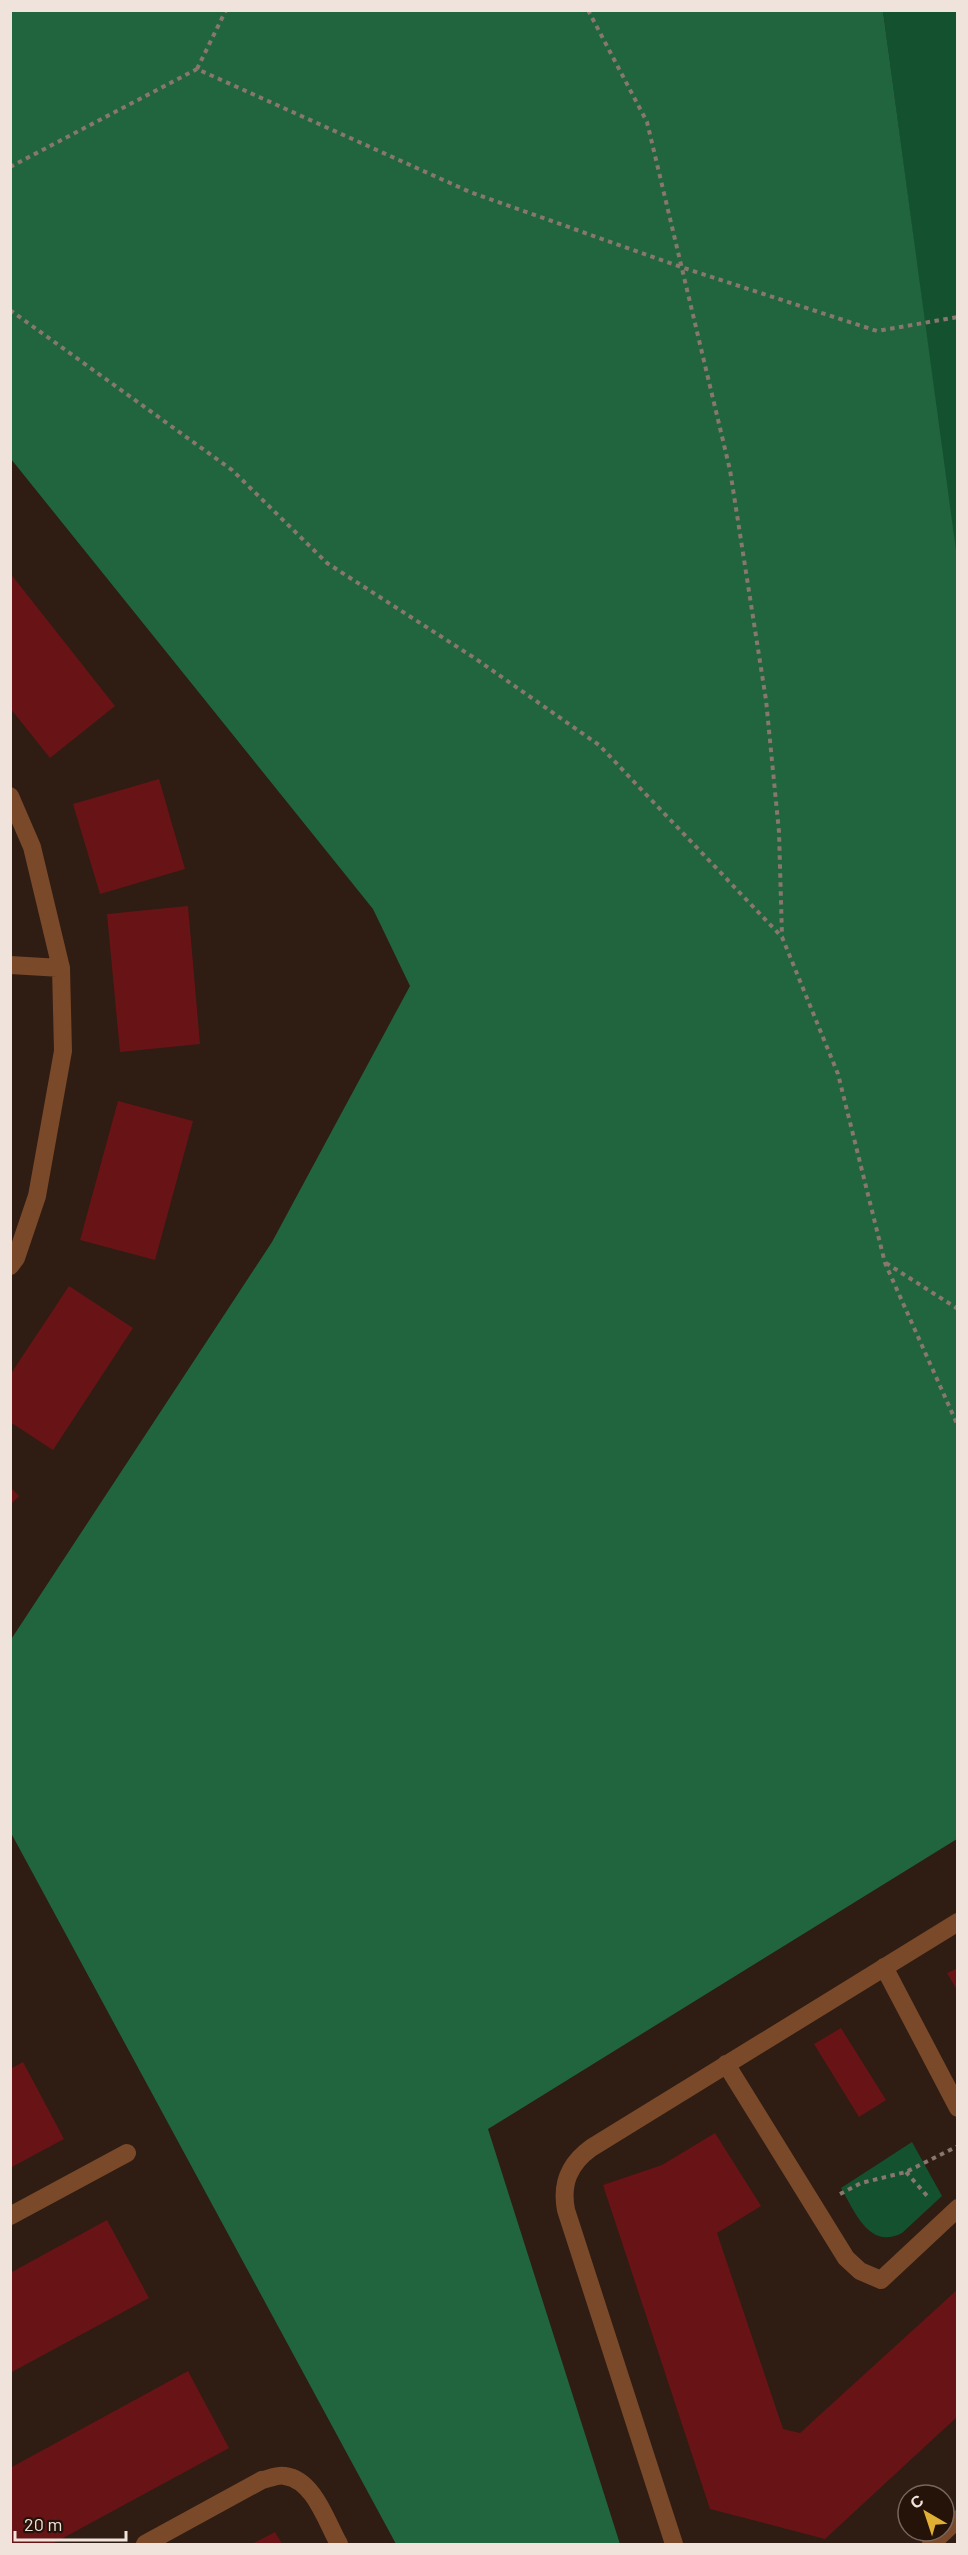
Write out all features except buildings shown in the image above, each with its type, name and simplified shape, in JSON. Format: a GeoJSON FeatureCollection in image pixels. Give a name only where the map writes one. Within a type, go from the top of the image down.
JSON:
{"type":"FeatureCollection","features":[{"type":"Feature","properties":{"kind":"street"},"geometry":{"type":"LineString","coordinates":[[10,796],[32,847],[61,968],[63,1051],[37,1196],[16,1258],[10,1266]]}},
{"type":"Feature","properties":{"kind":"street"},"geometry":{"type":"LineString","coordinates":[[10,965],[61,968]]}},
{"type":"Feature","properties":{"kind":"street"},"geometry":{"type":"LineString","coordinates":[[674,2544],[566,2210],[567,2175],[580,2155],[957,1922]]}},
{"type":"Feature","properties":{"kind":"street"},"geometry":{"type":"LineString","coordinates":[[884,1967],[957,2108]]}},
{"type":"Feature","properties":{"kind":"street"},"geometry":{"type":"LineString","coordinates":[[726,2064],[852,2265],[867,2275],[881,2280],[957,2208]]}},
{"type":"Feature","properties":{"kind":"street"},"geometry":{"type":"LineString","coordinates":[[10,2216],[127,2153]]}},
{"type":"Feature","properties":{"kind":"street"},"geometry":{"type":"LineString","coordinates":[[145,2544],[262,2480],[282,2475],[301,2480],[339,2544]]}},
{"type":"Feature","properties":{"kind":"street"},"geometry":{"type":"LineString","coordinates":[[931,2544],[957,2519]]}},
{"type":"Feature","properties":{"kind":"path"},"geometry":{"type":"LineString","coordinates":[[10,167],[197,69],[226,10]]}},
{"type":"Feature","properties":{"kind":"path"},"geometry":{"type":"LineString","coordinates":[[588,10],[647,122],[730,470],[766,700],[779,832],[782,937],[838,1074],[885,1263],[957,1426]]}},
{"type":"Feature","properties":{"kind":"path"},"geometry":{"type":"LineString","coordinates":[[197,69],[470,192],[681,267],[877,331],[957,317]]}},
{"type":"Feature","properties":{"kind":"path"},"geometry":{"type":"LineString","coordinates":[[10,310],[232,470],[327,563],[476,659],[599,745],[782,937]]}},
{"type":"Feature","properties":{"kind":"path"},"geometry":{"type":"LineString","coordinates":[[885,1263],[957,1309]]}},
{"type":"Feature","properties":{"kind":"path"},"geometry":{"type":"LineString","coordinates":[[816,2209],[856,2185],[906,2172],[957,2146]]}},
{"type":"Feature","properties":{"kind":"green space"},"geometry":{"type":"Polygon","coordinates":[[[10,11],[883,11],[958,565],[957,1839],[488,2129],[620,2544],[396,2544],[11,1833],[10,1641],[272,1242],[410,986],[373,909],[11,459],[10,11]]]}},
{"type":"Feature","properties":{"kind":"green space"},"geometry":{"type":"Polygon","coordinates":[[[883,11],[957,11],[957,565],[883,11]]]}},
{"type":"Feature","properties":{"kind":"green space"},"geometry":{"type":"Polygon","coordinates":[[[912,2142],[942,2196],[902,2233],[881,2237],[864,2226],[841,2188],[912,2142]]]}}]}
